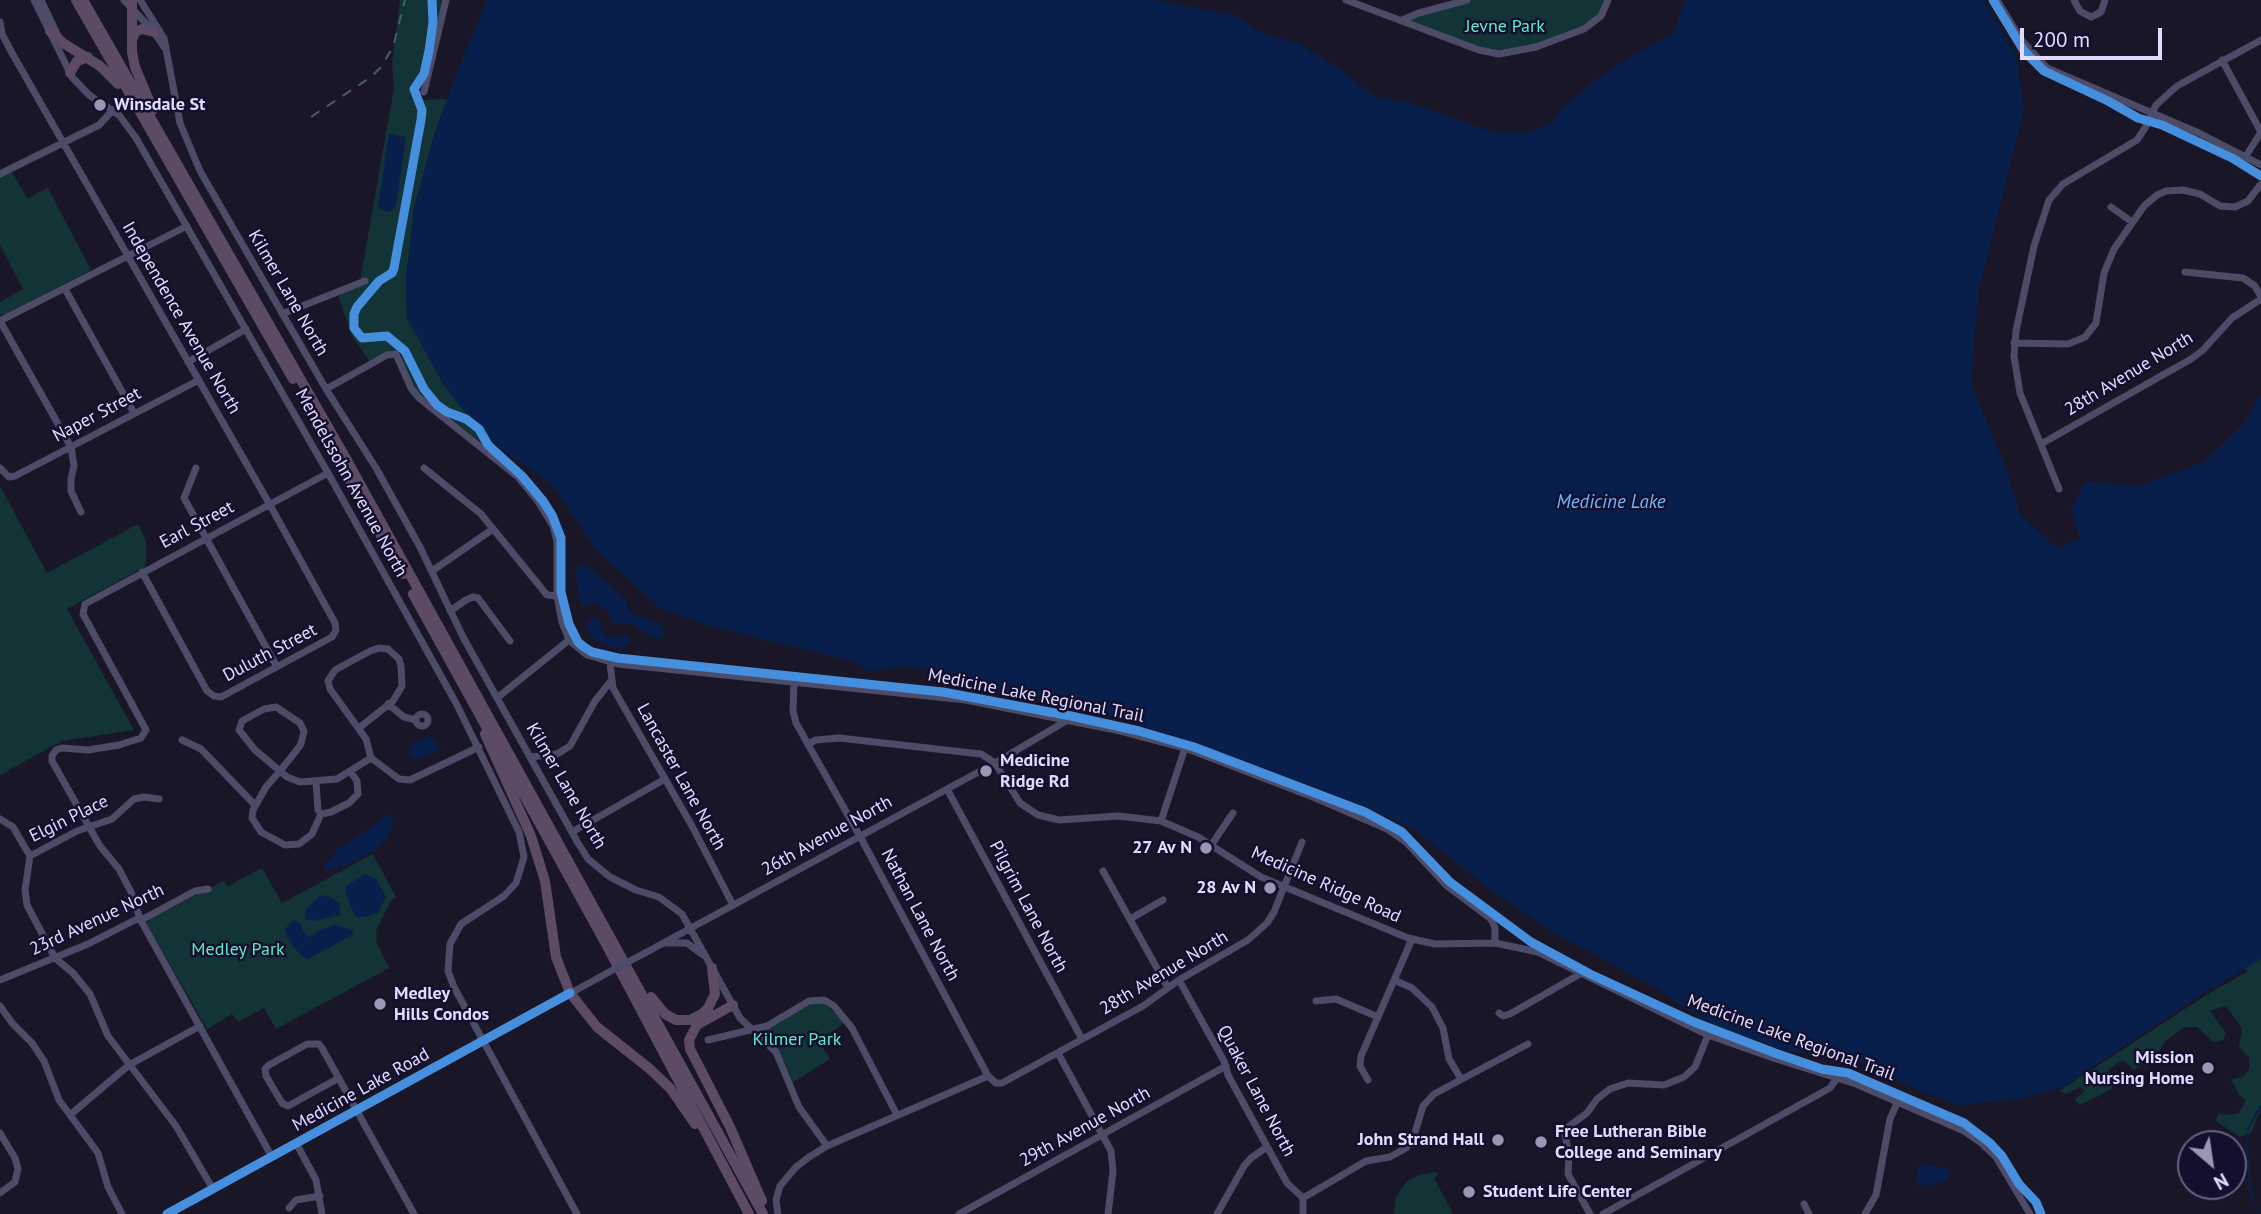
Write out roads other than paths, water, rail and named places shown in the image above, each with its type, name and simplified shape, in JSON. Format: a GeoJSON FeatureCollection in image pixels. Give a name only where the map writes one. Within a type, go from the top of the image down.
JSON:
{"type":"FeatureCollection","features":[{"type":"Feature","properties":{"kind":"highway"},"geometry":{"type":"LineString","coordinates":[[76,0],[336,455],[462,682],[600,933],[749,1214]]}},
{"type":"Feature","properties":{"kind":"highway"},"geometry":{"type":"LineString","coordinates":[[83,0],[344,455],[763,1214]]}},
{"type":"Feature","properties":{"kind":"highway"},"geometry":{"type":"LineString","coordinates":[[132,5],[132,42],[138,76],[190,187]]}},
{"type":"Feature","properties":{"kind":"highway"},"geometry":{"type":"LineString","coordinates":[[132,42],[138,30],[145,28],[154,32]]}},
{"type":"Feature","properties":{"kind":"highway"},"geometry":{"type":"LineString","coordinates":[[50,31],[114,79],[160,149]]}},
{"type":"Feature","properties":{"kind":"highway"},"geometry":{"type":"LineString","coordinates":[[70,74],[76,61],[88,57]]}},
{"type":"Feature","properties":{"kind":"highway"},"geometry":{"type":"LineString","coordinates":[[462,682],[531,836],[545,881],[556,957],[570,993],[597,1027],[670,1088],[735,1187]]}},
{"type":"Feature","properties":{"kind":"highway"},"geometry":{"type":"LineString","coordinates":[[616,944],[664,1014],[683,1021],[731,1002]]}},
{"type":"Feature","properties":{"kind":"highway"},"geometry":{"type":"LineString","coordinates":[[702,1014],[715,994],[710,964]]}},
{"type":"Feature","properties":{"kind":"highway"},"geometry":{"type":"LineString","coordinates":[[731,1002],[697,1025],[689,1040],[690,1049],[730,1127],[768,1214]]}},
{"type":"Feature","properties":{"kind":"street","name":"Mendelssohn Avenue North"},"geometry":{"type":"LineString","coordinates":[[34,0],[70,74],[82,89],[113,110],[130,127],[328,473],[479,747],[519,832],[524,857],[520,875],[511,890],[498,901],[469,917],[452,939],[448,966],[454,987],[484,1040]]}},
{"type":"Feature","properties":{"kind":"street","name":"Mendelssohn Avenue North"},"geometry":{"type":"LineString","coordinates":[[41,0],[59,40],[70,74]]}},
{"type":"Feature","properties":{"kind":"street","name":"Kilmer Lane North"},"geometry":{"type":"LineString","coordinates":[[124,0],[132,5],[154,32],[167,53]]}},
{"type":"Feature","properties":{"kind":"street","name":"Kilmer Lane North"},"geometry":{"type":"LineString","coordinates":[[141,0],[162,33],[175,103],[191,152],[326,390],[376,468],[497,698],[583,851],[598,869],[622,884],[669,902],[682,914],[740,1018],[776,1052],[799,1107],[827,1146]]}},
{"type":"Feature","properties":{"kind":"street"},"geometry":{"type":"LineString","coordinates":[[424,92],[446,0]]}},
{"type":"Feature","properties":{"kind":"street"},"geometry":{"type":"LineString","coordinates":[[1346,0],[1479,50],[1504,54],[1536,47],[1584,29],[1601,16],[1608,0]]}},
{"type":"Feature","properties":{"kind":"street"},"geometry":{"type":"LineString","coordinates":[[1402,20],[1467,0]]}},
{"type":"Feature","properties":{"kind":"street"},"geometry":{"type":"LineString","coordinates":[[1997,0],[2021,41],[2046,68],[2151,113],[2261,165]]}},
{"type":"Feature","properties":{"kind":"street"},"geometry":{"type":"LineString","coordinates":[[2074,0],[2080,11],[2091,17],[2101,12],[2105,0]]}},
{"type":"Feature","properties":{"kind":"street","name":"Independence Avenue North"},"geometry":{"type":"LineString","coordinates":[[0,22],[2,34],[12,53],[270,505],[336,629]]}},
{"type":"Feature","properties":{"kind":"street"},"geometry":{"type":"LineString","coordinates":[[2059,489],[2017,382],[2014,343],[2034,246],[2052,194],[2063,184],[2137,140],[2146,128],[2156,105],[2177,86],[2261,40]]}},
{"type":"Feature","properties":{"kind":"street"},"geometry":{"type":"LineString","coordinates":[[2222,60],[2261,132],[2246,156]]}},
{"type":"Feature","properties":{"kind":"street"},"geometry":{"type":"LineString","coordinates":[[0,174],[99,125],[113,110]]}},
{"type":"Feature","properties":{"kind":"street"},"geometry":{"type":"LineString","coordinates":[[2014,343],[2068,344],[2085,337],[2096,323],[2104,273],[2109,261],[2132,222],[2150,200],[2166,191],[2191,191],[2220,206],[2235,207],[2248,201],[2261,184]]}},
{"type":"Feature","properties":{"kind":"street"},"geometry":{"type":"LineString","coordinates":[[2111,208],[2132,222]]}},
{"type":"Feature","properties":{"kind":"street"},"geometry":{"type":"LineString","coordinates":[[81,512],[71,491],[74,466],[71,447],[0,321],[187,226]]}},
{"type":"Feature","properties":{"kind":"street"},"geometry":{"type":"LineString","coordinates":[[2185,272],[2244,278],[2255,286],[2261,298]]}},
{"type":"Feature","properties":{"kind":"street"},"geometry":{"type":"LineString","coordinates":[[282,314],[365,281]]}},
{"type":"Feature","properties":{"kind":"street"},"geometry":{"type":"LineString","coordinates":[[65,289],[134,413]]}},
{"type":"Feature","properties":{"kind":"street","name":"28th Avenue North"},"geometry":{"type":"LineString","coordinates":[[2041,444],[2191,359],[2209,344],[2232,318],[2261,298]]}},
{"type":"Feature","properties":{"kind":"street"},"geometry":{"type":"LineString","coordinates":[[188,362],[246,329]]}},
{"type":"Feature","properties":{"kind":"street"},"geometry":{"type":"LineString","coordinates":[[326,390],[393,354],[398,357],[411,388],[419,398],[518,477],[545,512],[557,542],[557,596],[562,622],[569,640],[587,655],[610,663],[966,700],[1152,738],[1185,748],[1387,829],[1407,843],[1447,887],[1491,919],[1495,928],[1495,943]]}},
{"type":"Feature","properties":{"kind":"street","name":"Naper Street"},"geometry":{"type":"LineString","coordinates":[[0,468],[9,477],[199,380]]}},
{"type":"Feature","properties":{"kind":"street"},"geometry":{"type":"LineString","coordinates":[[196,468],[184,498],[277,667]]}},
{"type":"Feature","properties":{"kind":"street"},"geometry":{"type":"LineString","coordinates":[[424,468],[481,514],[543,591],[547,595],[557,596]]}},
{"type":"Feature","properties":{"kind":"street","name":"Earl Street"},"geometry":{"type":"LineString","coordinates":[[90,826],[52,761],[54,752],[62,748],[103,748],[135,741],[145,734],[145,726],[83,614],[83,607],[142,572],[328,473]]}},
{"type":"Feature","properties":{"kind":"street"},"geometry":{"type":"LineString","coordinates":[[432,572],[493,529]]}},
{"type":"Feature","properties":{"kind":"street","name":"Duluth Street"},"geometry":{"type":"LineString","coordinates":[[142,572],[207,691],[214,696],[221,697],[332,637],[336,629]]}},
{"type":"Feature","properties":{"kind":"street"},"geometry":{"type":"LineString","coordinates":[[450,611],[466,600],[478,598],[510,641]]}},
{"type":"Feature","properties":{"kind":"street"},"geometry":{"type":"LineString","coordinates":[[497,698],[569,640]]}},
{"type":"Feature","properties":{"kind":"street"},"geometry":{"type":"LineString","coordinates":[[359,728],[397,696],[403,681],[401,666],[394,653],[384,648],[375,649],[335,670],[329,677],[330,689],[359,728],[369,745],[371,758],[394,776],[410,780],[479,747]]}},
{"type":"Feature","properties":{"kind":"street","name":"Lancaster Lane North"},"geometry":{"type":"LineString","coordinates":[[610,663],[611,681],[733,905]]}},
{"type":"Feature","properties":{"kind":"street"},"geometry":{"type":"LineString","coordinates":[[530,757],[557,754],[570,746],[595,701],[611,681]]}},
{"type":"Feature","properties":{"kind":"street","name":"Nathan Lane North"},"geometry":{"type":"LineString","coordinates":[[794,682],[793,715],[988,1076],[996,1083]]}},
{"type":"Feature","properties":{"kind":"street"},"geometry":{"type":"LineString","coordinates":[[388,704],[397,713],[415,720]]}},
{"type":"Feature","properties":{"kind":"street"},"geometry":{"type":"LineString","coordinates":[[321,814],[312,834],[305,841],[292,846],[261,832],[252,818],[255,805],[280,771],[301,744],[304,731],[300,723],[281,709],[270,707],[242,721],[240,734],[280,771],[294,780],[316,782],[337,779],[371,758]]}},
{"type":"Feature","properties":{"kind":"street","name":"26th Avenue North"},"geometry":{"type":"LineString","coordinates":[[600,977],[995,763],[1067,721]]}},
{"type":"Feature","properties":{"kind":"street"},"geometry":{"type":"LineString","coordinates":[[808,744],[816,740],[839,738],[981,754],[995,763]]}},
{"type":"Feature","properties":{"kind":"street"},"geometry":{"type":"LineString","coordinates":[[182,740],[201,749],[255,805]]}},
{"type":"Feature","properties":{"kind":"street"},"geometry":{"type":"LineString","coordinates":[[1161,821],[1185,748]]}},
{"type":"Feature","properties":{"kind":"street","name":"Medicine Ridge Road"},"geometry":{"type":"LineString","coordinates":[[995,763],[1014,796],[1027,809],[1038,815],[1059,820],[1118,816],[1161,821],[1212,844],[1242,867],[1412,940],[1435,944],[1495,943],[1538,952],[1708,1035],[1898,1101],[1964,1131],[1980,1142],[1996,1157],[2030,1214]]}},
{"type":"Feature","properties":{"kind":"street"},"geometry":{"type":"LineString","coordinates":[[321,814],[339,809],[355,799],[357,781],[350,771]]}},
{"type":"Feature","properties":{"kind":"street"},"geometry":{"type":"LineString","coordinates":[[572,832],[665,779]]}},
{"type":"Feature","properties":{"kind":"street"},"geometry":{"type":"LineString","coordinates":[[316,782],[317,806],[321,814]]}},
{"type":"Feature","properties":{"kind":"street","name":"Pilgrim Lane North"},"geometry":{"type":"LineString","coordinates":[[947,789],[1082,1039]]}},
{"type":"Feature","properties":{"kind":"street","name":"Elgin Place"},"geometry":{"type":"LineString","coordinates":[[30,856],[90,826],[112,819],[134,799],[159,799]]}},
{"type":"Feature","properties":{"kind":"street"},"geometry":{"type":"LineString","coordinates":[[1212,844],[1233,813]]}},
{"type":"Feature","properties":{"kind":"street"},"geometry":{"type":"LineString","coordinates":[[2,819],[13,827],[30,856],[25,890],[27,905],[55,958],[73,973],[90,994],[107,1036],[184,1137],[213,1189]]}},
{"type":"Feature","properties":{"kind":"street"},"geometry":{"type":"LineString","coordinates":[[90,826],[102,849],[119,869],[131,892],[140,919],[272,1157]]}},
{"type":"Feature","properties":{"kind":"street","name":"28th Avenue North"},"geometry":{"type":"LineString","coordinates":[[996,1083],[1002,1083],[1143,1006],[1179,980],[1259,932],[1274,912],[1302,842]]}},
{"type":"Feature","properties":{"kind":"street"},"geometry":{"type":"LineString","coordinates":[[1103,871],[1168,988]]}},
{"type":"Feature","properties":{"kind":"street","name":"23rd Avenue North"},"geometry":{"type":"LineString","coordinates":[[0,981],[140,919],[195,891],[208,889]]}},
{"type":"Feature","properties":{"kind":"street"},"geometry":{"type":"LineString","coordinates":[[1130,919],[1163,900]]}},
{"type":"Feature","properties":{"kind":"street"},"geometry":{"type":"LineString","coordinates":[[1367,1080],[1360,1061],[1412,940]]}},
{"type":"Feature","properties":{"kind":"street"},"geometry":{"type":"LineString","coordinates":[[662,943],[687,943],[710,964]]}},
{"type":"Feature","properties":{"kind":"street"},"geometry":{"type":"LineString","coordinates":[[1500,1013],[1503,1016],[1510,1014],[1580,974]]}},
{"type":"Feature","properties":{"kind":"street","name":"Medicine Lake Road"},"geometry":{"type":"LineString","coordinates":[[167,1214],[600,977]]}},
{"type":"Feature","properties":{"kind":"street","name":"Quaker Lane North"},"geometry":{"type":"LineString","coordinates":[[1179,980],[1287,1183],[1303,1198]]}},
{"type":"Feature","properties":{"kind":"street"},"geometry":{"type":"LineString","coordinates":[[1394,980],[1412,988],[1432,1007],[1443,1028],[1449,1059],[1461,1079]]}},
{"type":"Feature","properties":{"kind":"street"},"geometry":{"type":"LineString","coordinates":[[1316,1001],[1336,999],[1378,1017]]}},
{"type":"Feature","properties":{"kind":"street"},"geometry":{"type":"LineString","coordinates":[[708,1040],[778,1021],[809,1002],[829,1002],[859,1038],[897,1115]]}},
{"type":"Feature","properties":{"kind":"street"},"geometry":{"type":"LineString","coordinates":[[0,1006],[41,1055],[59,1100],[98,1153],[108,1187],[122,1214]]}},
{"type":"Feature","properties":{"kind":"street"},"geometry":{"type":"LineString","coordinates":[[70,1115],[129,1065],[200,1026]]}},
{"type":"Feature","properties":{"kind":"street"},"geometry":{"type":"LineString","coordinates":[[1590,1214],[1568,1174],[1569,1154],[1564,1130],[1587,1113],[1610,1089],[1629,1083],[1664,1086],[1684,1077],[1695,1067],[1708,1035]]}},
{"type":"Feature","properties":{"kind":"street"},"geometry":{"type":"LineString","coordinates":[[484,1040],[578,1214]]}},
{"type":"Feature","properties":{"kind":"street"},"geometry":{"type":"LineString","coordinates":[[338,1078],[288,1105],[282,1103],[265,1073],[267,1066],[311,1042],[322,1048],[414,1214]]}},
{"type":"Feature","properties":{"kind":"street"},"geometry":{"type":"LineString","coordinates":[[1304,1214],[1303,1198],[1366,1161],[1390,1157],[1406,1148],[1413,1139],[1423,1106],[1428,1099],[1528,1044]]}},
{"type":"Feature","properties":{"kind":"street"},"geometry":{"type":"LineString","coordinates":[[1058,1053],[1111,1151],[1113,1165],[1108,1214]]}},
{"type":"Feature","properties":{"kind":"street","name":"29th Avenue North"},"geometry":{"type":"LineString","coordinates":[[959,1214],[1226,1066]]}},
{"type":"Feature","properties":{"kind":"street"},"geometry":{"type":"LineString","coordinates":[[778,1214],[777,1193],[786,1178],[796,1167],[827,1146],[988,1076]]}},
{"type":"Feature","properties":{"kind":"street"},"geometry":{"type":"LineString","coordinates":[[1603,1214],[1830,1088],[1837,1078]]}},
{"type":"Feature","properties":{"kind":"street"},"geometry":{"type":"LineString","coordinates":[[1865,1214],[1876,1195],[1890,1119],[1898,1101]]}},
{"type":"Feature","properties":{"kind":"street"},"geometry":{"type":"LineString","coordinates":[[0,1133],[15,1158],[18,1170],[15,1182],[0,1193]]}},
{"type":"Feature","properties":{"kind":"street"},"geometry":{"type":"LineString","coordinates":[[296,1143],[316,1180],[322,1214]]}},
{"type":"Feature","properties":{"kind":"street"},"geometry":{"type":"LineString","coordinates":[[1217,1214],[1244,1166],[1267,1147]]}},
{"type":"Feature","properties":{"kind":"street"},"geometry":{"type":"LineString","coordinates":[[289,1208],[296,1200],[320,1195]]}},
{"type":"Feature","properties":{"kind":"street"},"geometry":{"type":"LineString","coordinates":[[1804,1204],[1810,1214]]}},
{"type":"Feature","properties":{"kind":"water","name":"Medicine Lake"},"geometry":{"type":"Polygon","coordinates":[[[488,0],[1155,0],[1234,15],[1264,34],[1298,43],[1338,68],[1374,96],[1410,103],[1492,132],[1527,133],[1552,123],[1562,109],[1593,82],[1629,57],[1674,33],[1685,0],[1983,0],[2016,55],[2024,110],[1978,294],[1971,384],[2008,474],[2019,513],[2057,548],[2080,538],[2071,510],[2085,481],[2138,486],[2204,462],[2245,422],[2261,393],[2261,959],[2209,990],[2063,1087],[2020,1099],[1959,1105],[1911,1087],[1846,1057],[1785,1051],[1706,1021],[1653,986],[1551,931],[1492,891],[1417,831],[1361,805],[1204,746],[1118,718],[1045,699],[983,690],[965,676],[904,666],[870,672],[855,662],[706,625],[660,608],[596,550],[552,484],[495,445],[483,428],[470,419],[443,384],[407,319],[406,279],[414,208],[435,132],[464,54],[488,0]]]}},
{"type":"Feature","properties":{"kind":"water"},"geometry":{"type":"Polygon","coordinates":[[[389,134],[406,137],[396,205],[387,212],[378,205],[389,134]]]}},
{"type":"Feature","properties":{"kind":"water"},"geometry":{"type":"Polygon","coordinates":[[[579,565],[587,566],[608,583],[624,598],[629,610],[634,614],[658,623],[664,633],[663,637],[659,639],[651,636],[630,623],[612,624],[608,610],[594,603],[581,605],[575,573],[579,565]]]}},
{"type":"Feature","properties":{"kind":"water"},"geometry":{"type":"Polygon","coordinates":[[[594,617],[599,619],[599,627],[605,635],[614,638],[624,635],[630,639],[629,644],[614,648],[594,640],[585,624],[594,617]]]}},
{"type":"Feature","properties":{"kind":"water"},"geometry":{"type":"Polygon","coordinates":[[[431,737],[441,748],[417,759],[411,758],[408,752],[411,745],[431,737]]]}},
{"type":"Feature","properties":{"kind":"water"},"geometry":{"type":"Polygon","coordinates":[[[387,814],[393,821],[392,827],[386,839],[376,849],[349,864],[326,870],[324,863],[330,860],[338,849],[387,814]]]}},
{"type":"Feature","properties":{"kind":"water"},"geometry":{"type":"Polygon","coordinates":[[[365,874],[376,879],[386,897],[378,913],[355,917],[346,886],[365,874]]]}},
{"type":"Feature","properties":{"kind":"water"},"geometry":{"type":"Polygon","coordinates":[[[327,895],[339,903],[341,915],[314,921],[305,919],[306,909],[318,897],[327,895]]]}},
{"type":"Feature","properties":{"kind":"water"},"geometry":{"type":"Polygon","coordinates":[[[293,920],[301,924],[302,930],[309,937],[335,925],[353,930],[352,935],[307,960],[294,948],[284,930],[293,920]]]}},
{"type":"Feature","properties":{"kind":"water"},"geometry":{"type":"Polygon","coordinates":[[[1919,1164],[1941,1167],[1949,1170],[1950,1175],[1945,1181],[1935,1185],[1916,1185],[1919,1164]]]}},
{"type":"Feature","properties":{"kind":"waterway"},"geometry":{"type":"LineString","coordinates":[[2247,1130],[2261,1105]]}},
{"type":"Feature","properties":{"kind":"waterway"},"geometry":{"type":"LineString","coordinates":[[2247,1147],[2251,1198],[2260,1214]]}},
{"type":"Feature","properties":{"kind":"railway"},"geometry":{"type":"LineString","coordinates":[[311,117],[371,77],[381,67],[393,47],[405,0]]}},
{"type":"Feature","properties":{"kind":"place","name":"Winsdale St"},"geometry":{"type":"Point","coordinates":[100,105]}},
{"type":"Feature","properties":{"kind":"place","name":"Medicine Ridge Rd"},"geometry":{"type":"Point","coordinates":[986,771]}},
{"type":"Feature","properties":{"kind":"place","name":"27 Av N"},"geometry":{"type":"Point","coordinates":[1206,848]}},
{"type":"Feature","properties":{"kind":"place","name":"28 Av N"},"geometry":{"type":"Point","coordinates":[1270,888]}},
{"type":"Feature","properties":{"kind":"place","name":"Medley Hills Condos"},"geometry":{"type":"Point","coordinates":[380,1004]}},
{"type":"Feature","properties":{"kind":"place","name":"Mission Nursing Home"},"geometry":{"type":"Point","coordinates":[2208,1068]}},
{"type":"Feature","properties":{"kind":"place","name":"John Strand Hall"},"geometry":{"type":"Point","coordinates":[1498,1140]}},
{"type":"Feature","properties":{"kind":"place","name":"Free Lutheran Bible College and Seminary"},"geometry":{"type":"Point","coordinates":[1541,1142]}},
{"type":"Feature","properties":{"kind":"place","name":"Student Life Center"},"geometry":{"type":"Point","coordinates":[1469,1192]}},
{"type":"Feature","properties":{"kind":"park label","name":"Jevne Park"},"geometry":{"type":"Point","coordinates":[1505,27]}},
{"type":"Feature","properties":{"kind":"park label","name":"Medley Park"},"geometry":{"type":"Point","coordinates":[238,950]}},
{"type":"Feature","properties":{"kind":"park label","name":"Kilmer Park"},"geometry":{"type":"Point","coordinates":[797,1040]}}]}
